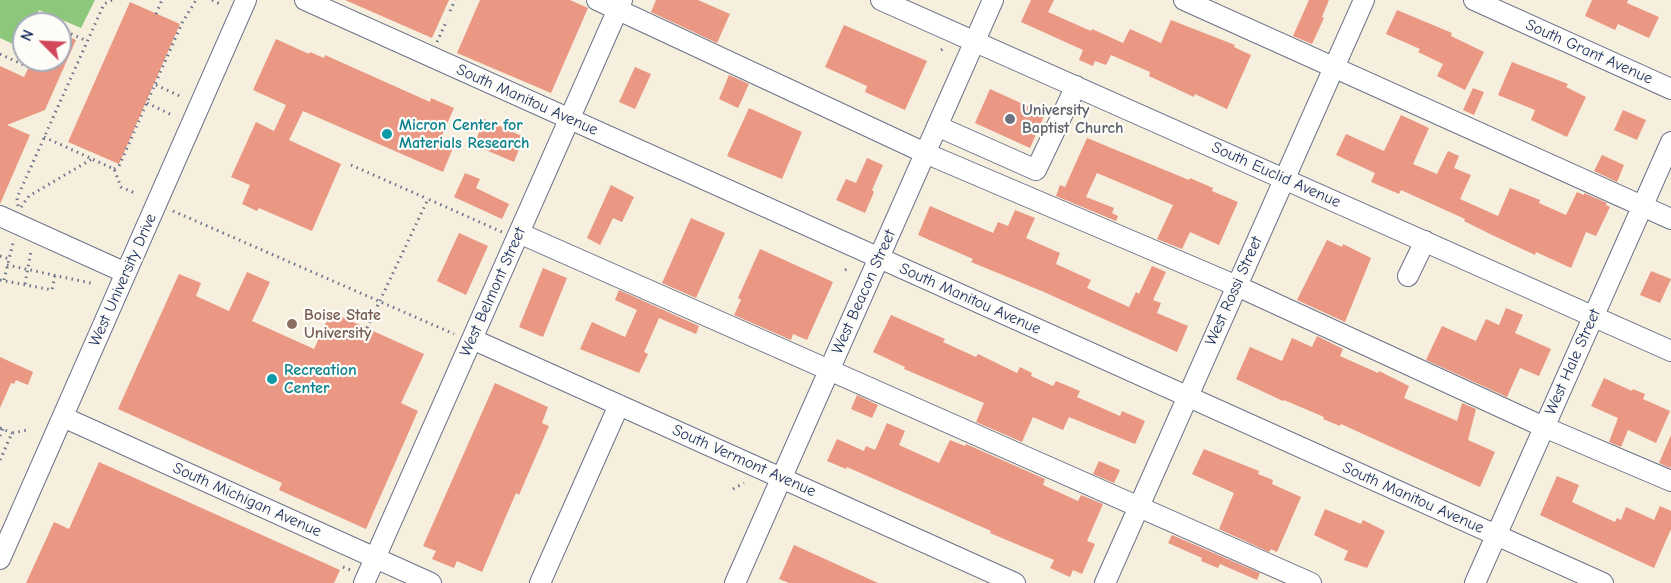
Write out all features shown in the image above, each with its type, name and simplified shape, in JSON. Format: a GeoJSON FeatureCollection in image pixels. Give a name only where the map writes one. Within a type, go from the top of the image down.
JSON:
{"type":"FeatureCollection","features":[{"type":"Feature","properties":{"kind":"street","name":"West University Drive"},"geometry":{"type":"LineString","coordinates":[[0,559],[246,0]]}},
{"type":"Feature","properties":{"kind":"street","name":"South Manitou Avenue"},"geometry":{"type":"LineString","coordinates":[[305,0],[1603,583]]}},
{"type":"Feature","properties":{"kind":"street"},"geometry":{"type":"LineString","coordinates":[[597,0],[620,5],[925,153],[1236,286],[1544,427],[1671,481]]}},
{"type":"Feature","properties":{"kind":"street","name":"South Euclid Avenue"},"geometry":{"type":"LineString","coordinates":[[881,0],[1671,351]]}},
{"type":"Feature","properties":{"kind":"street","name":"West Beacon Street"},"geometry":{"type":"LineString","coordinates":[[735,583],[993,0]]}},
{"type":"Feature","properties":{"kind":"street"},"geometry":{"type":"LineString","coordinates":[[1184,0],[1671,219]]}},
{"type":"Feature","properties":{"kind":"street","name":"West Rossi Street"},"geometry":{"type":"LineString","coordinates":[[1105,583],[1364,0]]}},
{"type":"Feature","properties":{"kind":"street","name":"South Grant Avenue"},"geometry":{"type":"LineString","coordinates":[[1474,0],[1671,89]]}},
{"type":"Feature","properties":{"kind":"street","name":"West Belmont Street"},"geometry":{"type":"LineString","coordinates":[[364,583],[465,338],[518,236],[620,5]]}},
{"type":"Feature","properties":{"kind":"street"},"geometry":{"type":"LineString","coordinates":[[937,126],[1036,170],[1076,86]]}},
{"type":"Feature","properties":{"kind":"street","name":"West Hale Street"},"geometry":{"type":"LineString","coordinates":[[1475,583],[1671,142]]}},
{"type":"Feature","properties":{"kind":"street"},"geometry":{"type":"LineString","coordinates":[[0,216],[126,273]]}},
{"type":"Feature","properties":{"kind":"street"},"geometry":{"type":"LineString","coordinates":[[518,236],[829,370],[1311,583]]}},
{"type":"Feature","properties":{"kind":"street"},"geometry":{"type":"LineString","coordinates":[[1408,276],[1425,241]]}},
{"type":"Feature","properties":{"kind":"street","name":"South Vermont Avenue"},"geometry":{"type":"LineString","coordinates":[[465,338],[1015,583]]}},
{"type":"Feature","properties":{"kind":"street"},"geometry":{"type":"LineString","coordinates":[[540,583],[619,405]]}},
{"type":"Feature","properties":{"kind":"street","name":"South Michigan Avenue"},"geometry":{"type":"LineString","coordinates":[[63,417],[431,583]]}},
{"type":"Feature","properties":{"kind":"path"},"geometry":{"type":"LineString","coordinates":[[92,159],[29,196],[19,211],[17,198],[104,4],[112,0]]}},
{"type":"Feature","properties":{"kind":"path"},"geometry":{"type":"LineString","coordinates":[[156,14],[162,0]]}},
{"type":"Feature","properties":{"kind":"path"},"geometry":{"type":"LineString","coordinates":[[114,169],[118,166],[156,85],[182,23],[196,0]]}},
{"type":"Feature","properties":{"kind":"path"},"geometry":{"type":"LineString","coordinates":[[212,0],[220,4]]}},
{"type":"Feature","properties":{"kind":"path"},"geometry":{"type":"LineString","coordinates":[[450,12],[455,0]]}},
{"type":"Feature","properties":{"kind":"path"},"geometry":{"type":"LineString","coordinates":[[435,46],[447,20]]}},
{"type":"Feature","properties":{"kind":"path"},"geometry":{"type":"LineString","coordinates":[[72,34],[87,41]]}},
{"type":"Feature","properties":{"kind":"path"},"geometry":{"type":"LineString","coordinates":[[156,85],[180,96]]}},
{"type":"Feature","properties":{"kind":"path"},"geometry":{"type":"LineString","coordinates":[[147,103],[172,114]]}},
{"type":"Feature","properties":{"kind":"path"},"geometry":{"type":"LineString","coordinates":[[44,137],[114,169],[121,187],[137,194]]}},
{"type":"Feature","properties":{"kind":"path"},"geometry":{"type":"LineString","coordinates":[[351,165],[518,236]]}},
{"type":"Feature","properties":{"kind":"path"},"geometry":{"type":"LineString","coordinates":[[367,328],[428,199]]}},
{"type":"Feature","properties":{"kind":"path"},"geometry":{"type":"LineString","coordinates":[[173,211],[465,338]]}},
{"type":"Feature","properties":{"kind":"path"},"geometry":{"type":"LineString","coordinates":[[13,243],[2,280],[52,290],[56,275]]}},
{"type":"Feature","properties":{"kind":"path"},"geometry":{"type":"LineString","coordinates":[[25,284],[31,251]]}},
{"type":"Feature","properties":{"kind":"path"},"geometry":{"type":"LineString","coordinates":[[0,256],[9,259]]}},
{"type":"Feature","properties":{"kind":"path"},"geometry":{"type":"LineString","coordinates":[[7,265],[95,284]]}},
{"type":"Feature","properties":{"kind":"path"},"geometry":{"type":"LineString","coordinates":[[0,436],[2,428],[12,433],[29,430]]}},
{"type":"Feature","properties":{"kind":"path"},"geometry":{"type":"LineString","coordinates":[[0,460],[12,433]]}},
{"type":"Feature","properties":{"kind":"path"},"geometry":{"type":"LineString","coordinates":[[733,489],[744,483]]}},
{"type":"Feature","properties":{"kind":"green space"},"geometry":{"type":"Polygon","coordinates":[[[0,0],[95,0],[81,28],[72,24],[72,12],[39,10],[38,12],[12,12],[12,43],[0,38],[0,0]]]}},
{"type":"Feature","properties":{"kind":"building"},"geometry":{"type":"Polygon","coordinates":[[[345,0],[449,0],[432,38],[345,0]]]}},
{"type":"Feature","properties":{"kind":"building"},"geometry":{"type":"Polygon","coordinates":[[[480,0],[570,0],[588,8],[551,93],[457,53],[480,0]]]}},
{"type":"Feature","properties":{"kind":"building"},"geometry":{"type":"Polygon","coordinates":[[[656,0],[698,0],[730,14],[717,43],[651,12],[656,0]]]}},
{"type":"Feature","properties":{"kind":"building"},"geometry":{"type":"Polygon","coordinates":[[[1031,0],[1054,0],[1048,12],[1123,43],[1130,29],[1161,43],[1171,20],[1235,45],[1234,47],[1251,55],[1227,109],[1195,94],[1194,97],[1149,76],[1150,72],[1111,55],[1106,65],[1095,61],[1093,66],[1079,60],[1083,50],[1021,22],[1031,0]]]}},
{"type":"Feature","properties":{"kind":"building"},"geometry":{"type":"Polygon","coordinates":[[[1309,0],[1329,0],[1322,17],[1324,18],[1312,44],[1293,36],[1309,0]]]}},
{"type":"Feature","properties":{"kind":"building"},"geometry":{"type":"Polygon","coordinates":[[[1592,0],[1628,0],[1627,3],[1659,17],[1649,38],[1618,24],[1615,30],[1585,16],[1592,0]]]}},
{"type":"Feature","properties":{"kind":"building"},"geometry":{"type":"Polygon","coordinates":[[[130,2],[180,24],[119,164],[68,142],[130,2]]]}},
{"type":"Feature","properties":{"kind":"building"},"geometry":{"type":"Polygon","coordinates":[[[1397,10],[1452,33],[1451,36],[1484,52],[1465,90],[1437,76],[1443,64],[1418,52],[1420,49],[1386,34],[1397,10]]]}},
{"type":"Feature","properties":{"kind":"building"},"geometry":{"type":"Polygon","coordinates":[[[844,25],[927,61],[905,110],[865,92],[867,86],[825,67],[844,25]]]}},
{"type":"Feature","properties":{"kind":"building","name":"Micron Center for Materials Research"},"geometry":{"type":"Polygon","coordinates":[[[276,39],[309,54],[310,52],[324,58],[325,55],[430,102],[431,98],[454,108],[439,142],[453,148],[443,172],[303,111],[289,140],[341,164],[312,231],[259,208],[257,211],[242,204],[250,185],[231,177],[256,122],[274,131],[286,105],[253,90],[276,39]]]}},
{"type":"Feature","properties":{"kind":"building"},"geometry":{"type":"Polygon","coordinates":[[[1512,62],[1568,84],[1566,87],[1586,97],[1567,137],[1531,120],[1535,110],[1498,95],[1512,62]]]}},
{"type":"Feature","properties":{"kind":"building"},"geometry":{"type":"Polygon","coordinates":[[[0,66],[24,77],[26,72],[62,72],[45,110],[7,125],[30,135],[0,204],[0,66]]]}},
{"type":"Feature","properties":{"kind":"building"},"geometry":{"type":"Polygon","coordinates":[[[635,67],[651,74],[635,109],[619,102],[635,67]]]}},
{"type":"Feature","properties":{"kind":"building"},"geometry":{"type":"Polygon","coordinates":[[[729,75],[749,84],[738,108],[719,99],[729,75]]]}},
{"type":"Feature","properties":{"kind":"building"},"geometry":{"type":"Polygon","coordinates":[[[1473,88],[1484,92],[1474,115],[1463,110],[1473,88]]]}},
{"type":"Feature","properties":{"kind":"building","name":"University Baptist Church"},"geometry":{"type":"Polygon","coordinates":[[[990,89],[1045,114],[1030,148],[975,123],[990,89]]]}},
{"type":"Feature","properties":{"kind":"building"},"geometry":{"type":"Polygon","coordinates":[[[749,108],[802,132],[782,179],[727,156],[749,108]]]}},
{"type":"Feature","properties":{"kind":"building"},"geometry":{"type":"Polygon","coordinates":[[[1623,110],[1646,120],[1637,140],[1614,130],[1623,110]]]}},
{"type":"Feature","properties":{"kind":"building"},"geometry":{"type":"Polygon","coordinates":[[[1401,115],[1429,128],[1413,164],[1437,174],[1448,151],[1459,156],[1454,168],[1471,175],[1460,199],[1498,216],[1510,188],[1540,200],[1539,203],[1566,215],[1577,192],[1584,195],[1584,193],[1607,203],[1606,205],[1610,207],[1596,236],[1586,232],[1571,268],[1536,252],[1535,255],[1464,221],[1465,219],[1401,190],[1399,194],[1371,182],[1375,173],[1336,155],[1346,134],[1384,151],[1401,115]]]}},
{"type":"Feature","properties":{"kind":"building"},"geometry":{"type":"Polygon","coordinates":[[[484,119],[524,137],[514,162],[474,145],[484,119]]]}},
{"type":"Feature","properties":{"kind":"building"},"geometry":{"type":"Polygon","coordinates":[[[1087,138],[1189,180],[1190,178],[1238,202],[1219,245],[1190,232],[1182,249],[1157,239],[1173,205],[1097,173],[1086,197],[1114,208],[1112,213],[1118,216],[1116,221],[1056,196],[1060,185],[1065,187],[1087,138]]]}},
{"type":"Feature","properties":{"kind":"building"},"geometry":{"type":"Polygon","coordinates":[[[1602,155],[1624,165],[1617,182],[1594,171],[1602,155]]]}},
{"type":"Feature","properties":{"kind":"building"},"geometry":{"type":"Polygon","coordinates":[[[867,158],[883,165],[865,213],[836,200],[846,179],[856,183],[867,158]]]}},
{"type":"Feature","properties":{"kind":"building"},"geometry":{"type":"Polygon","coordinates":[[[465,173],[480,179],[476,188],[509,204],[502,219],[454,197],[465,173]]]}},
{"type":"Feature","properties":{"kind":"building"},"geometry":{"type":"Polygon","coordinates":[[[611,185],[634,197],[622,222],[613,218],[600,245],[587,238],[611,185]]]}},
{"type":"Feature","properties":{"kind":"building"},"geometry":{"type":"Polygon","coordinates":[[[930,206],[993,233],[998,222],[1008,226],[1015,210],[1035,218],[1026,238],[1060,253],[1056,264],[1091,280],[1087,288],[1129,307],[1136,292],[1139,294],[1152,266],[1166,272],[1153,300],[1161,303],[1157,313],[1188,326],[1177,352],[971,262],[973,259],[918,235],[930,206]]]}},
{"type":"Feature","properties":{"kind":"building"},"geometry":{"type":"Polygon","coordinates":[[[691,218],[725,233],[696,298],[662,283],[691,218]]]}},
{"type":"Feature","properties":{"kind":"building"},"geometry":{"type":"Polygon","coordinates":[[[459,233],[488,246],[466,295],[437,281],[459,233]]]}},
{"type":"Feature","properties":{"kind":"building"},"geometry":{"type":"Polygon","coordinates":[[[1327,240],[1342,247],[1343,244],[1371,258],[1345,322],[1297,300],[1327,240]]]}},
{"type":"Feature","properties":{"kind":"building"},"geometry":{"type":"Polygon","coordinates":[[[760,249],[833,282],[807,340],[793,334],[791,340],[734,315],[741,300],[738,298],[760,249]]]}},
{"type":"Feature","properties":{"kind":"building"},"geometry":{"type":"Polygon","coordinates":[[[543,268],[567,278],[543,337],[519,327],[543,268]]]}},
{"type":"Feature","properties":{"kind":"building"},"geometry":{"type":"Polygon","coordinates":[[[1651,271],[1671,279],[1660,303],[1640,295],[1651,271]]]}},
{"type":"Feature","properties":{"kind":"building","name":"Recreation Center"},"geometry":{"type":"Polygon","coordinates":[[[247,272],[270,282],[252,321],[314,349],[331,312],[424,354],[401,403],[418,411],[366,529],[279,490],[282,483],[118,409],[179,274],[201,283],[196,296],[229,311],[247,272]]]}},
{"type":"Feature","properties":{"kind":"building"},"geometry":{"type":"Polygon","coordinates":[[[619,290],[699,326],[696,334],[659,318],[644,352],[648,354],[639,373],[580,349],[592,322],[625,337],[637,310],[615,300],[619,290]]]}},
{"type":"Feature","properties":{"kind":"building"},"geometry":{"type":"Polygon","coordinates":[[[1506,308],[1523,315],[1515,333],[1551,349],[1539,376],[1520,368],[1507,397],[1426,360],[1442,326],[1476,341],[1486,319],[1499,325],[1506,308]]]}},
{"type":"Feature","properties":{"kind":"building"},"geometry":{"type":"Polygon","coordinates":[[[891,315],[945,339],[943,342],[976,357],[978,354],[1017,373],[1020,367],[1032,373],[1031,376],[1053,386],[1056,381],[1080,391],[1077,397],[1120,416],[1122,411],[1145,421],[1135,444],[1069,417],[1063,430],[1033,417],[1022,442],[976,422],[984,403],[904,369],[905,367],[873,352],[891,315]]]}},
{"type":"Feature","properties":{"kind":"building"},"geometry":{"type":"Polygon","coordinates":[[[1317,336],[1343,349],[1340,356],[1409,386],[1404,398],[1457,421],[1462,403],[1476,409],[1468,440],[1495,452],[1480,487],[1236,379],[1250,347],[1282,361],[1292,338],[1312,347],[1317,336]]]}},
{"type":"Feature","properties":{"kind":"building"},"geometry":{"type":"Polygon","coordinates":[[[0,357],[33,372],[28,385],[16,380],[14,384],[11,383],[0,408],[0,357]]]}},
{"type":"Feature","properties":{"kind":"building"},"geometry":{"type":"Polygon","coordinates":[[[1604,378],[1632,391],[1633,389],[1645,394],[1643,399],[1670,411],[1656,443],[1628,430],[1621,447],[1609,442],[1618,418],[1591,406],[1604,378]]]}},
{"type":"Feature","properties":{"kind":"building"},"geometry":{"type":"Polygon","coordinates":[[[495,383],[548,407],[542,423],[549,426],[519,495],[516,493],[482,572],[457,561],[454,568],[432,559],[436,551],[423,546],[495,383]]]}},
{"type":"Feature","properties":{"kind":"building"},"geometry":{"type":"Polygon","coordinates":[[[857,395],[878,405],[872,418],[851,409],[857,395]]]}},
{"type":"Feature","properties":{"kind":"building"},"geometry":{"type":"Polygon","coordinates":[[[887,423],[905,431],[899,445],[939,463],[950,440],[965,446],[966,444],[1045,479],[1043,485],[1078,501],[1081,495],[1103,504],[1087,541],[1095,544],[1082,574],[1073,570],[1070,577],[1050,568],[1054,560],[847,467],[846,469],[827,461],[837,439],[864,451],[866,446],[875,450],[887,423]]]}},
{"type":"Feature","properties":{"kind":"building"},"geometry":{"type":"Polygon","coordinates":[[[1671,435],[1671,466],[1670,468],[1659,463],[1671,435]]]}},
{"type":"Feature","properties":{"kind":"building"},"geometry":{"type":"Polygon","coordinates":[[[1204,449],[1259,471],[1258,474],[1273,480],[1272,484],[1301,497],[1277,552],[1271,549],[1269,552],[1219,529],[1234,493],[1192,474],[1204,449]]]}},
{"type":"Feature","properties":{"kind":"building"},"geometry":{"type":"Polygon","coordinates":[[[1099,461],[1120,470],[1114,483],[1093,474],[1099,461]]]}},
{"type":"Feature","properties":{"kind":"building"},"geometry":{"type":"Polygon","coordinates":[[[99,462],[340,570],[334,583],[26,583],[54,522],[69,529],[99,462]]]}},
{"type":"Feature","properties":{"kind":"building"},"geometry":{"type":"Polygon","coordinates":[[[1557,476],[1579,485],[1572,502],[1615,522],[1617,518],[1621,520],[1626,507],[1654,520],[1660,506],[1671,511],[1671,529],[1654,568],[1540,515],[1557,476]]]}},
{"type":"Feature","properties":{"kind":"building"},"geometry":{"type":"Polygon","coordinates":[[[1325,509],[1361,524],[1363,520],[1385,531],[1367,568],[1344,560],[1348,551],[1314,535],[1325,509]]]}},
{"type":"Feature","properties":{"kind":"building"},"geometry":{"type":"Polygon","coordinates":[[[1172,535],[1260,573],[1257,580],[1220,564],[1218,568],[1201,561],[1202,558],[1168,543],[1172,535]]]}},
{"type":"Feature","properties":{"kind":"building"},"geometry":{"type":"Polygon","coordinates":[[[794,545],[878,583],[789,583],[779,579],[794,545]]]}},
{"type":"Feature","properties":{"kind":"place","name":"University Baptist Church"},"geometry":{"type":"Point","coordinates":[1010,119]}},
{"type":"Feature","properties":{"kind":"place","name":"Micron Center for Materials Research"},"geometry":{"type":"Point","coordinates":[387,134]}},
{"type":"Feature","properties":{"kind":"place","name":"Boise State University"},"geometry":{"type":"Point","coordinates":[292,324]}},
{"type":"Feature","properties":{"kind":"place","name":"Recreation Center"},"geometry":{"type":"Point","coordinates":[272,379]}}]}
